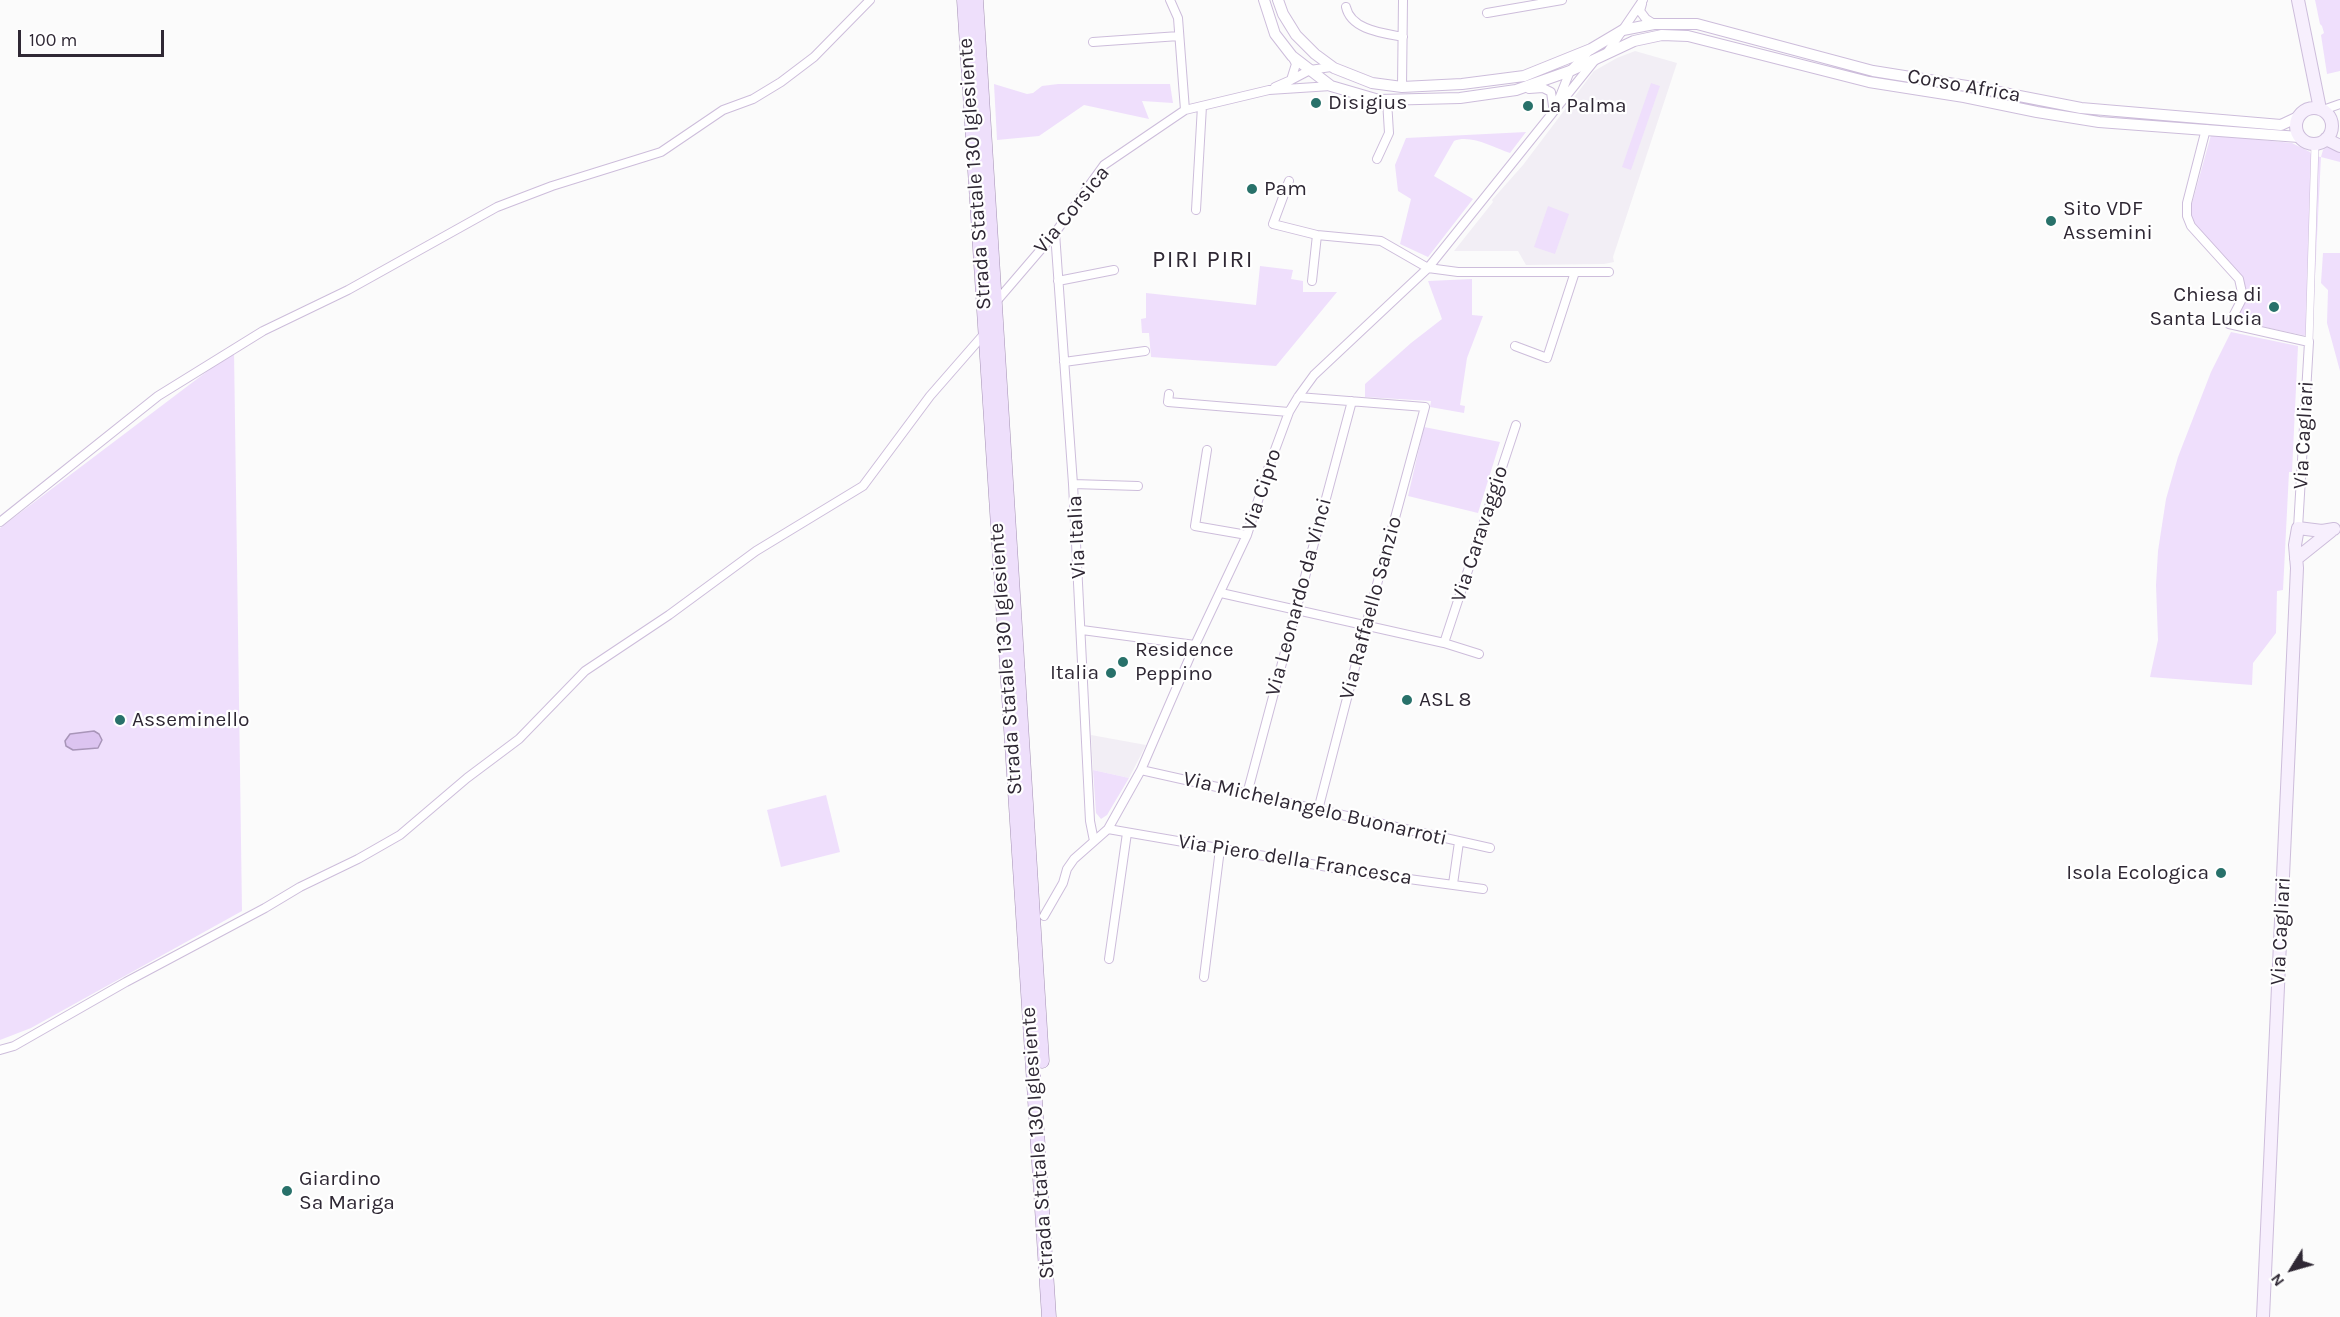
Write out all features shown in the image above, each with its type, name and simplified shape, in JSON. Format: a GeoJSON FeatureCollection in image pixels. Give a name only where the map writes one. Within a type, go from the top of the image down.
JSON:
{"type":"FeatureCollection","features":[{"type":"Feature","properties":{"kind":"main road","name":"Strada Statale 130 Iglesiente"},"geometry":{"type":"LineString","coordinates":[[964,0],[1049,1317]]}},
{"type":"Feature","properties":{"kind":"main road","name":"Strada Statale 130 Iglesiente"},"geometry":{"type":"LineString","coordinates":[[976,0],[1058,1317]]}},
{"type":"Feature","properties":{"kind":"main road"},"geometry":{"type":"LineString","coordinates":[[2298,0],[2317,109],[2332,121],[2328,137]]}},
{"type":"Feature","properties":{"kind":"main road"},"geometry":{"type":"LineString","coordinates":[[2317,109],[2298,117],[2296,123],[2300,137],[2304,141],[2328,137],[2340,146]]}},
{"type":"Feature","properties":{"kind":"main road"},"geometry":{"type":"LineString","coordinates":[[2298,528],[2322,531],[2337,527]]}},
{"type":"Feature","properties":{"kind":"main road"},"geometry":{"type":"LineString","coordinates":[[2296,559],[2337,527]]}},
{"type":"Feature","properties":{"kind":"main road","name":"Via Cagliari"},"geometry":{"type":"LineString","coordinates":[[2263,1317],[2295,545],[2298,528]]}},
{"type":"Feature","properties":{"kind":"street"},"geometry":{"type":"LineString","coordinates":[[0,522],[158,396],[263,331],[348,290],[497,207],[552,186],[661,152],[723,110],[753,99],[781,82],[814,57],[870,0]]}},
{"type":"Feature","properties":{"kind":"street"},"geometry":{"type":"LineString","coordinates":[[1170,0],[1178,18],[1185,110]]}},
{"type":"Feature","properties":{"kind":"street","name":"Corso Africa"},"geometry":{"type":"LineString","coordinates":[[1264,0],[1275,34],[1292,56],[1331,86],[1379,100],[1460,98],[1516,90],[1570,71],[1598,53],[1610,36],[1628,29],[1654,24],[1697,24],[1873,71],[2081,108],[2281,125],[2298,117]]}},
{"type":"Feature","properties":{"kind":"street","name":"Corso Africa"},"geometry":{"type":"LineString","coordinates":[[1278,0],[1296,35],[1315,54],[1331,67],[1372,83],[1402,87],[1462,84],[1524,76],[1634,40],[1662,35],[1688,36],[1869,82],[1964,97],[2037,112],[2099,122],[2300,137]]}},
{"type":"Feature","properties":{"kind":"street"},"geometry":{"type":"LineString","coordinates":[[1402,87],[1403,0]]}},
{"type":"Feature","properties":{"kind":"street"},"geometry":{"type":"LineString","coordinates":[[1487,13],[1562,0]]}},
{"type":"Feature","properties":{"kind":"street"},"geometry":{"type":"LineString","coordinates":[[1642,0],[1640,11],[1654,24]]}},
{"type":"Feature","properties":{"kind":"street"},"geometry":{"type":"LineString","coordinates":[[1610,36],[1642,0]]}},
{"type":"Feature","properties":{"kind":"street","name":"Via Cipro"},"geometry":{"type":"LineString","coordinates":[[1044,916],[1074,859],[1108,829],[1141,770],[1195,645],[1247,536],[1269,466],[1289,412],[1298,397],[1314,375],[1428,268],[1598,53],[1628,29],[1642,0]]}},
{"type":"Feature","properties":{"kind":"street"},"geometry":{"type":"LineString","coordinates":[[1346,8],[1348,16],[1355,23],[1403,37]]}},
{"type":"Feature","properties":{"kind":"street"},"geometry":{"type":"LineString","coordinates":[[1628,29],[1643,39]]}},
{"type":"Feature","properties":{"kind":"street"},"geometry":{"type":"LineString","coordinates":[[1092,42],[1179,36]]}},
{"type":"Feature","properties":{"kind":"street"},"geometry":{"type":"LineString","coordinates":[[1291,80],[1296,64],[1292,56]]}},
{"type":"Feature","properties":{"kind":"street","name":"Corso Africa"},"geometry":{"type":"LineString","coordinates":[[1310,70],[1331,67]]}},
{"type":"Feature","properties":{"kind":"street"},"geometry":{"type":"LineString","coordinates":[[1269,90],[1310,70]]}},
{"type":"Feature","properties":{"kind":"street","name":"Via Cipro"},"geometry":{"type":"LineString","coordinates":[[1553,112],[1570,71]]}},
{"type":"Feature","properties":{"kind":"street","name":"Via Corsica"},"geometry":{"type":"LineString","coordinates":[[995,303],[1054,233],[1104,165],[1185,110],[1269,90],[1331,86]]}},
{"type":"Feature","properties":{"kind":"street"},"geometry":{"type":"LineString","coordinates":[[1516,90],[1543,87],[1551,92],[1554,99],[1553,112]]}},
{"type":"Feature","properties":{"kind":"street"},"geometry":{"type":"LineString","coordinates":[[1377,159],[1389,133],[1387,100]]}},
{"type":"Feature","properties":{"kind":"street"},"geometry":{"type":"LineString","coordinates":[[2317,109],[2340,104]]}},
{"type":"Feature","properties":{"kind":"street"},"geometry":{"type":"LineString","coordinates":[[1196,210],[1202,106]]}},
{"type":"Feature","properties":{"kind":"street"},"geometry":{"type":"LineString","coordinates":[[2206,129],[2187,203],[2187,216],[2191,226],[2239,279],[2242,297],[2229,324],[2308,342],[2328,137]]}},
{"type":"Feature","properties":{"kind":"street"},"geometry":{"type":"LineString","coordinates":[[1289,181],[1273,224],[1317,235],[1381,241],[1428,268],[1458,272],[1609,272]]}},
{"type":"Feature","properties":{"kind":"street","name":"Via Italia"},"geometry":{"type":"LineString","coordinates":[[1054,233],[1082,630],[1090,821],[1094,841]]}},
{"type":"Feature","properties":{"kind":"street"},"geometry":{"type":"LineString","coordinates":[[1312,281],[1317,235]]}},
{"type":"Feature","properties":{"kind":"street"},"geometry":{"type":"LineString","coordinates":[[1058,281],[1114,270]]}},
{"type":"Feature","properties":{"kind":"street"},"geometry":{"type":"LineString","coordinates":[[1515,346],[1547,357],[1575,272]]}},
{"type":"Feature","properties":{"kind":"street"},"geometry":{"type":"LineString","coordinates":[[0,1050],[14,1046],[126,982],[399,835],[467,778],[519,739],[585,670],[669,615],[756,551],[863,486],[930,396],[985,333]]}},
{"type":"Feature","properties":{"kind":"street","name":"Via Cagliari"},"geometry":{"type":"LineString","coordinates":[[2298,528],[2308,342]]}},
{"type":"Feature","properties":{"kind":"street"},"geometry":{"type":"LineString","coordinates":[[1064,362],[1145,351]]}},
{"type":"Feature","properties":{"kind":"street"},"geometry":{"type":"LineString","coordinates":[[1168,394],[1168,402],[1289,412]]}},
{"type":"Feature","properties":{"kind":"street"},"geometry":{"type":"LineString","coordinates":[[1298,397],[1352,400]]}},
{"type":"Feature","properties":{"kind":"street","name":"Via Raffaello Sanzio"},"geometry":{"type":"LineString","coordinates":[[1318,810],[1425,407],[1352,400]]}},
{"type":"Feature","properties":{"kind":"street","name":"Via Leonardo da Vinci"},"geometry":{"type":"LineString","coordinates":[[1247,794],[1352,400]]}},
{"type":"Feature","properties":{"kind":"street","name":"Via Caravaggio"},"geometry":{"type":"LineString","coordinates":[[1444,644],[1516,424]]}},
{"type":"Feature","properties":{"kind":"street"},"geometry":{"type":"LineString","coordinates":[[1207,450],[1195,526],[1247,536]]}},
{"type":"Feature","properties":{"kind":"street"},"geometry":{"type":"LineString","coordinates":[[1073,484],[1138,486]]}},
{"type":"Feature","properties":{"kind":"street"},"geometry":{"type":"LineString","coordinates":[[1221,593],[1366,625],[1479,654]]}},
{"type":"Feature","properties":{"kind":"street"},"geometry":{"type":"LineString","coordinates":[[1082,630],[1195,645]]}},
{"type":"Feature","properties":{"kind":"street","name":"Via Michelangelo Buonarroti"},"geometry":{"type":"LineString","coordinates":[[1141,770],[1490,848]]}},
{"type":"Feature","properties":{"kind":"street","name":"Via Piero della Francesca"},"geometry":{"type":"LineString","coordinates":[[1108,829],[1357,872],[1483,889]]}},
{"type":"Feature","properties":{"kind":"street"},"geometry":{"type":"LineString","coordinates":[[1109,959],[1126,833]]}},
{"type":"Feature","properties":{"kind":"street"},"geometry":{"type":"LineString","coordinates":[[1453,885],[1459,842]]}},
{"type":"Feature","properties":{"kind":"street"},"geometry":{"type":"LineString","coordinates":[[1204,977],[1220,849]]}},
{"type":"Feature","properties":{"kind":"shaded area"},"geometry":{"type":"Polygon","coordinates":[[[2315,0],[2340,0],[2340,71],[2327,74],[2321,35],[2324,33],[2315,0]]]}},
{"type":"Feature","properties":{"kind":"shaded area"},"geometry":{"type":"Polygon","coordinates":[[[1635,51],[1677,63],[1613,257],[1614,262],[1526,265],[1518,251],[1454,251],[1594,71],[1635,51]]]}},
{"type":"Feature","properties":{"kind":"shaded area"},"geometry":{"type":"Polygon","coordinates":[[[1651,83],[1660,86],[1631,170],[1622,167],[1651,83]]]}},
{"type":"Feature","properties":{"kind":"shaded area"},"geometry":{"type":"Polygon","coordinates":[[[994,84],[1027,94],[1033,93],[1042,86],[1058,84],[1170,84],[1173,103],[1142,101],[1149,119],[1084,105],[1039,136],[997,140],[994,84]]]}},
{"type":"Feature","properties":{"kind":"shaded area"},"geometry":{"type":"Polygon","coordinates":[[[1526,132],[1510,153],[1475,140],[1454,141],[1434,176],[1473,199],[1428,257],[1400,244],[1411,199],[1398,191],[1395,165],[1406,138],[1526,132]]]}},
{"type":"Feature","properties":{"kind":"shaded area"},"geometry":{"type":"Polygon","coordinates":[[[2211,135],[2292,143],[2310,152],[2312,156],[2321,157],[2312,337],[2235,321],[2242,278],[2192,221],[2191,207],[2211,135]]]}},
{"type":"Feature","properties":{"kind":"shaded area"},"geometry":{"type":"Polygon","coordinates":[[[2329,146],[2340,149],[2340,162],[2321,157],[2323,150],[2329,146]]]}},
{"type":"Feature","properties":{"kind":"shaded area"},"geometry":{"type":"Polygon","coordinates":[[[1548,206],[1569,214],[1555,254],[1534,247],[1548,206]]]}},
{"type":"Feature","properties":{"kind":"shaded area"},"geometry":{"type":"Polygon","coordinates":[[[2323,253],[2340,253],[2340,371],[2327,323],[2328,290],[2321,283],[2323,253]]]}},
{"type":"Feature","properties":{"kind":"shaded area"},"geometry":{"type":"Polygon","coordinates":[[[1260,266],[1293,270],[1291,279],[1303,281],[1303,292],[1337,292],[1276,366],[1151,357],[1149,333],[1142,333],[1141,319],[1146,318],[1146,293],[1256,305],[1260,266]]]}},
{"type":"Feature","properties":{"kind":"shaded area"},"geometry":{"type":"Polygon","coordinates":[[[1472,279],[1472,315],[1483,316],[1467,358],[1460,405],[1465,406],[1464,413],[1430,407],[1431,401],[1365,397],[1365,384],[1442,319],[1428,281],[1472,279]]]}},
{"type":"Feature","properties":{"kind":"shaded area"},"geometry":{"type":"Polygon","coordinates":[[[2231,332],[2298,346],[2283,590],[2277,591],[2276,633],[2253,663],[2252,685],[2150,677],[2158,640],[2156,585],[2158,551],[2166,499],[2178,457],[2211,372],[2231,332]]]}},
{"type":"Feature","properties":{"kind":"shaded area","name":"Asseminello"},"geometry":{"type":"Polygon","coordinates":[[[234,351],[242,911],[31,1028],[0,1040],[0,528],[234,351]]]}},
{"type":"Feature","properties":{"kind":"shaded area"},"geometry":{"type":"Polygon","coordinates":[[[1424,427],[1500,442],[1478,513],[1408,496],[1424,427]]]}},
{"type":"Feature","properties":{"kind":"shaded area"},"geometry":{"type":"Polygon","coordinates":[[[94,731],[102,740],[98,748],[73,750],[66,746],[65,741],[70,734],[94,731]]]}},
{"type":"Feature","properties":{"kind":"shaded area"},"geometry":{"type":"Polygon","coordinates":[[[1091,735],[1146,745],[1129,778],[1093,770],[1091,735]]]}},
{"type":"Feature","properties":{"kind":"shaded area"},"geometry":{"type":"Polygon","coordinates":[[[1093,770],[1129,778],[1107,815],[1101,819],[1096,813],[1093,770]]]}},
{"type":"Feature","properties":{"kind":"shaded area"},"geometry":{"type":"Polygon","coordinates":[[[826,795],[840,852],[781,867],[767,810],[826,795]]]}},
{"type":"Feature","properties":{"kind":"place","name":"Disigius"},"geometry":{"type":"Point","coordinates":[1316,103]}},
{"type":"Feature","properties":{"kind":"place","name":"La Palma"},"geometry":{"type":"Point","coordinates":[1528,106]}},
{"type":"Feature","properties":{"kind":"place","name":"Pam"},"geometry":{"type":"Point","coordinates":[1252,189]}},
{"type":"Feature","properties":{"kind":"place","name":"Sito VDF Assemini"},"geometry":{"type":"Point","coordinates":[2051,221]}},
{"type":"Feature","properties":{"kind":"place","name":"Chiesa di Santa Lucia"},"geometry":{"type":"Point","coordinates":[2274,307]}},
{"type":"Feature","properties":{"kind":"place","name":"Residence Peppino"},"geometry":{"type":"Point","coordinates":[1123,662]}},
{"type":"Feature","properties":{"kind":"place","name":"Italia"},"geometry":{"type":"Point","coordinates":[1111,673]}},
{"type":"Feature","properties":{"kind":"place","name":"ASL 8"},"geometry":{"type":"Point","coordinates":[1407,700]}},
{"type":"Feature","properties":{"kind":"place","name":"Asseminello"},"geometry":{"type":"Point","coordinates":[120,720]}},
{"type":"Feature","properties":{"kind":"place","name":"Isola Ecologica"},"geometry":{"type":"Point","coordinates":[2221,873]}},
{"type":"Feature","properties":{"kind":"place","name":"Giardino Sa Mariga"},"geometry":{"type":"Point","coordinates":[287,1191]}},
{"type":"Feature","properties":{"kind":"district","name":"PIRI PIRI"},"geometry":{"type":"Point","coordinates":[1203,260]}}]}
